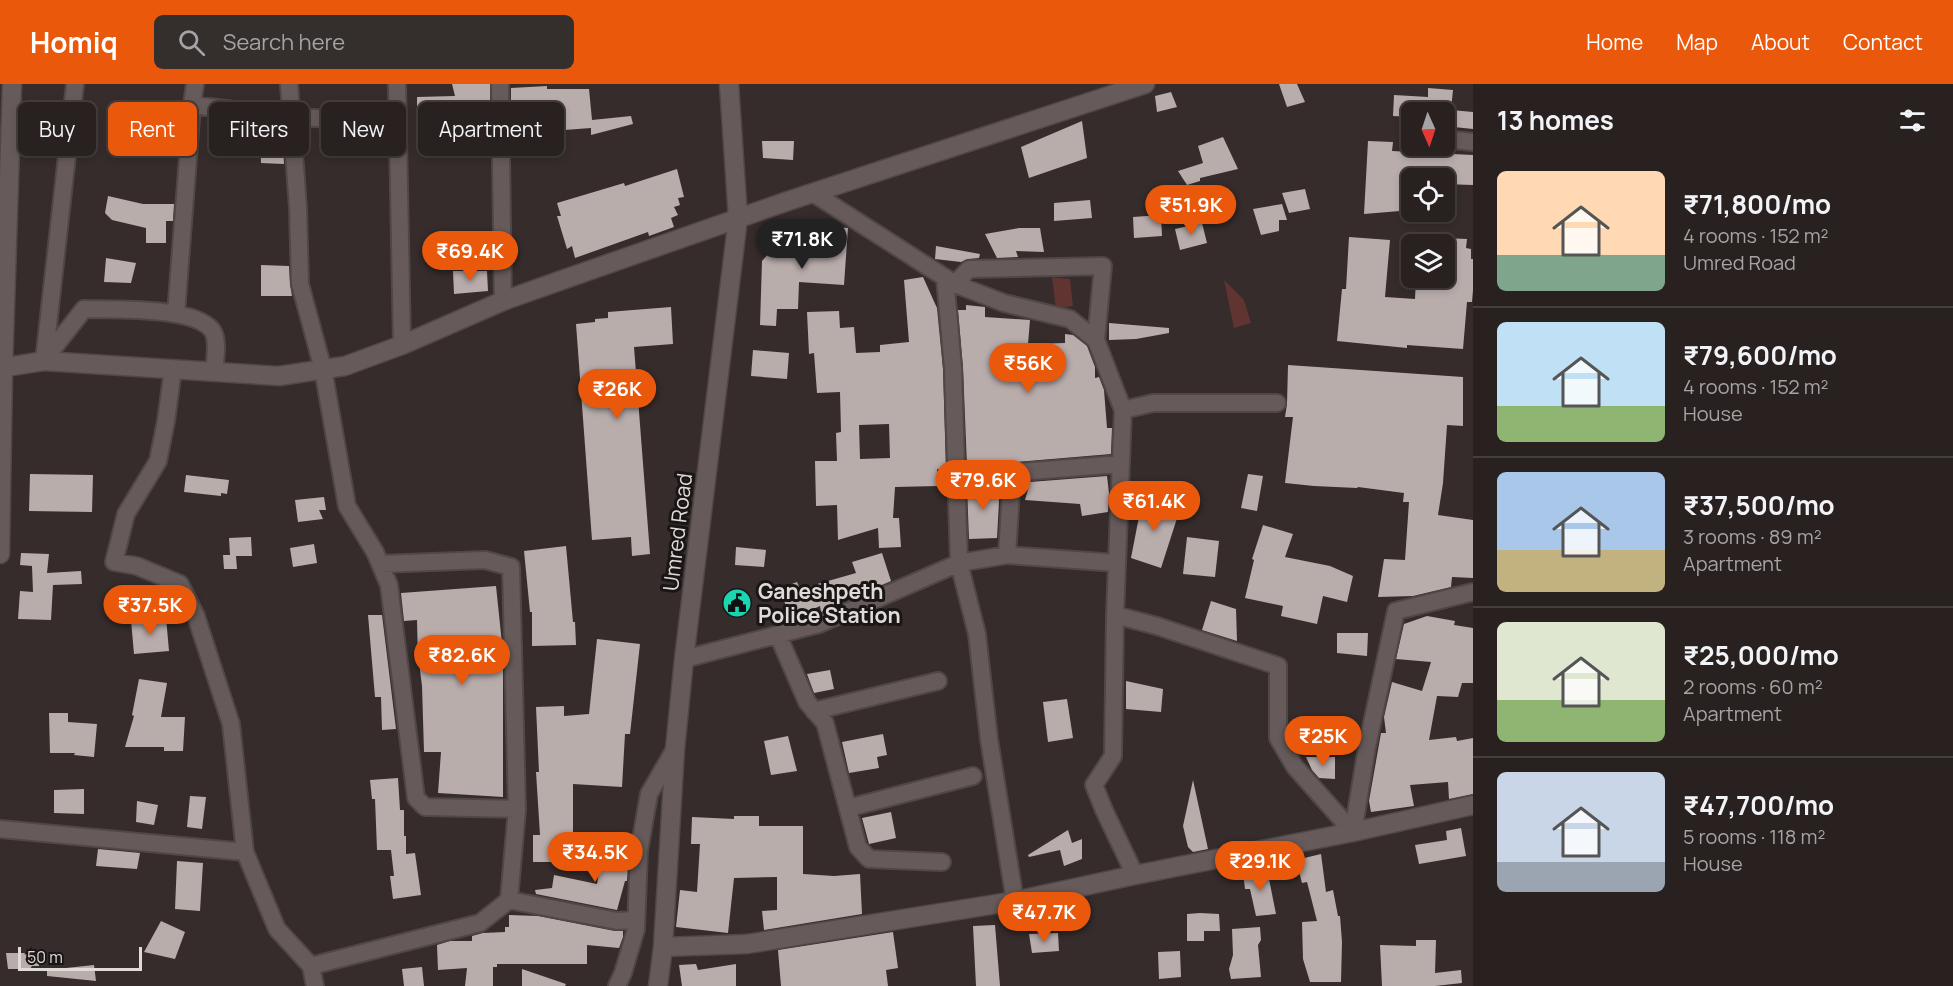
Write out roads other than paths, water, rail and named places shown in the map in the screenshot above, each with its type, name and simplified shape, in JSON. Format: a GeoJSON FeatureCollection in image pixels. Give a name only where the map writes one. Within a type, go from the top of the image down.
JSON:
{"type":"FeatureCollection","features":[{"type":"Feature","properties":{"kind":"street"},"geometry":{"type":"LineString","coordinates":[[0,554],[1,368],[12,84]]}},
{"type":"Feature","properties":{"kind":"street"},"geometry":{"type":"LineString","coordinates":[[44,361],[75,84]]}},
{"type":"Feature","properties":{"kind":"street"},"geometry":{"type":"LineString","coordinates":[[192,102],[195,84]]}},
{"type":"Feature","properties":{"kind":"street"},"geometry":{"type":"LineString","coordinates":[[289,84],[291,102]]}},
{"type":"Feature","properties":{"kind":"street"},"geometry":{"type":"LineString","coordinates":[[397,84],[397,102]]}},
{"type":"Feature","properties":{"kind":"street"},"geometry":{"type":"LineString","coordinates":[[500,84],[503,301]]}},
{"type":"Feature","properties":{"kind":"street","name":"Umred Road"},"geometry":{"type":"LineString","coordinates":[[658,986],[663,947],[675,748],[684,659],[738,218],[729,84]]}},
{"type":"Feature","properties":{"kind":"street"},"geometry":{"type":"LineString","coordinates":[[1,368],[44,361],[279,376],[345,366],[402,345],[503,301],[738,218],[1145,84]]}},
{"type":"Feature","properties":{"kind":"street"},"geometry":{"type":"LineString","coordinates":[[1455,140],[1473,142]]}},
{"type":"Feature","properties":{"kind":"street"},"geometry":{"type":"LineString","coordinates":[[176,314],[188,156]]}},
{"type":"Feature","properties":{"kind":"street"},"geometry":{"type":"LineString","coordinates":[[295,156],[300,284],[322,369],[347,506],[375,552],[389,585],[416,798],[425,807],[517,808]]}},
{"type":"Feature","properties":{"kind":"street"},"geometry":{"type":"LineString","coordinates":[[399,156],[402,345]]}},
{"type":"Feature","properties":{"kind":"street"},"geometry":{"type":"LineString","coordinates":[[813,193],[950,281],[1004,303],[1070,319],[1096,339]]}},
{"type":"Feature","properties":{"kind":"street"},"geometry":{"type":"LineString","coordinates":[[950,281],[969,269],[1103,266],[1096,339],[1123,410],[1115,615],[1113,756],[1094,785],[1135,875]]}},
{"type":"Feature","properties":{"kind":"street"},"geometry":{"type":"LineString","coordinates":[[950,281],[959,563],[977,633],[989,739],[1015,902]]}},
{"type":"Feature","properties":{"kind":"street"},"geometry":{"type":"LineString","coordinates":[[44,361],[84,309],[146,310],[199,320],[211,330],[215,337],[214,372]]}},
{"type":"Feature","properties":{"kind":"street"},"geometry":{"type":"LineString","coordinates":[[173,369],[158,461],[126,514],[114,562],[137,567],[180,584],[196,616],[231,724],[245,852],[277,929],[311,966],[315,986]]}},
{"type":"Feature","properties":{"kind":"street"},"geometry":{"type":"LineString","coordinates":[[1123,410],[1153,403],[1277,403]]}},
{"type":"Feature","properties":{"kind":"street"},"geometry":{"type":"LineString","coordinates":[[956,477],[1121,464]]}},
{"type":"Feature","properties":{"kind":"street"},"geometry":{"type":"LineString","coordinates":[[1007,555],[1012,473]]}},
{"type":"Feature","properties":{"kind":"street"},"geometry":{"type":"LineString","coordinates":[[684,659],[819,624],[959,563],[1007,555],[1117,563]]}},
{"type":"Feature","properties":{"kind":"street"},"geometry":{"type":"LineString","coordinates":[[311,966],[480,923],[509,900],[517,808],[511,567],[485,560],[380,564]]}},
{"type":"Feature","properties":{"kind":"street"},"geometry":{"type":"LineString","coordinates":[[1353,832],[1367,747],[1396,611],[1473,591]]}},
{"type":"Feature","properties":{"kind":"street"},"geometry":{"type":"LineString","coordinates":[[1115,615],[1167,629],[1278,666],[1278,738],[1295,767],[1353,832]]}},
{"type":"Feature","properties":{"kind":"street"},"geometry":{"type":"LineString","coordinates":[[778,635],[807,702],[825,723],[858,847],[869,859],[942,862]]}},
{"type":"Feature","properties":{"kind":"street"},"geometry":{"type":"LineString","coordinates":[[814,711],[938,681]]}},
{"type":"Feature","properties":{"kind":"street"},"geometry":{"type":"LineString","coordinates":[[617,986],[627,962],[636,929],[639,851],[649,794],[675,748]]}},
{"type":"Feature","properties":{"kind":"street"},"geometry":{"type":"LineString","coordinates":[[848,808],[973,776]]}},
{"type":"Feature","properties":{"kind":"street"},"geometry":{"type":"LineString","coordinates":[[663,947],[747,944],[1015,902],[1473,805]]}},
{"type":"Feature","properties":{"kind":"street"},"geometry":{"type":"LineString","coordinates":[[0,829],[245,852]]}},
{"type":"Feature","properties":{"kind":"street"},"geometry":{"type":"LineString","coordinates":[[509,900],[617,921],[636,920]]}},
{"type":"Feature","properties":{"kind":"place","name":"Ganeshpeth Police Station"},"geometry":{"type":"Point","coordinates":[737,603]}}]}
